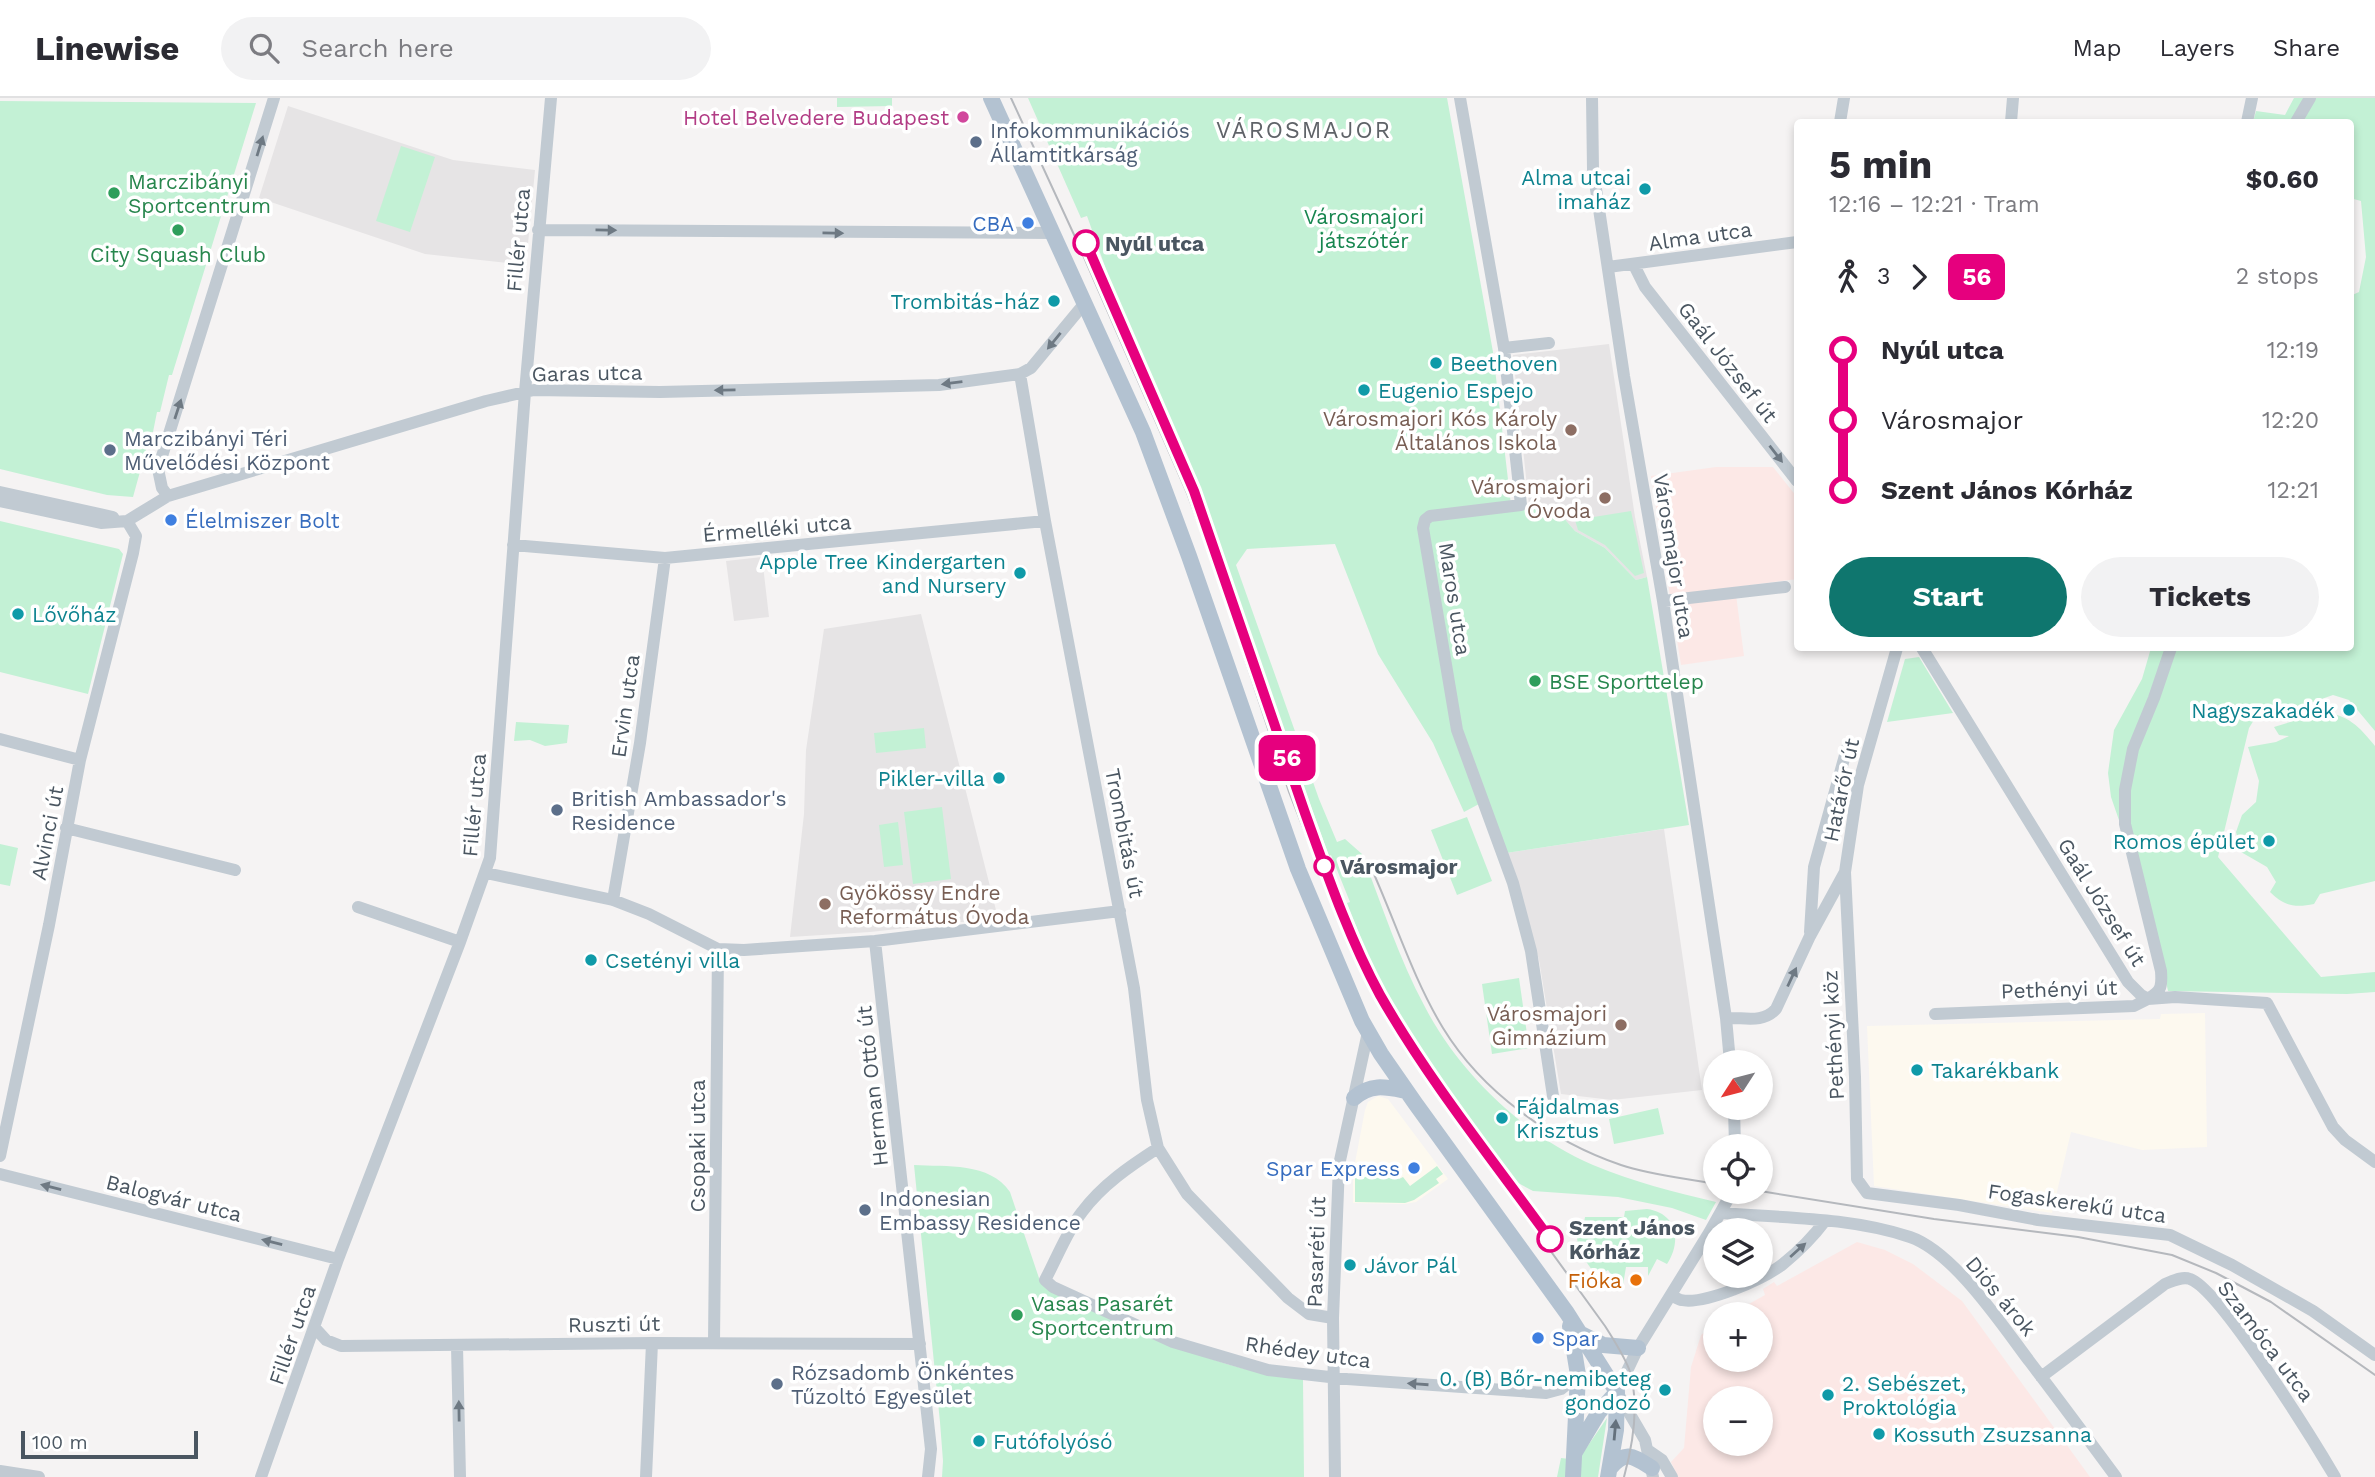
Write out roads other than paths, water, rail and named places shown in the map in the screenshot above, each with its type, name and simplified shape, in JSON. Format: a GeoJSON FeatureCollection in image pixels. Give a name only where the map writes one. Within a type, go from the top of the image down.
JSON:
{"type":"FeatureCollection","features":[{"type":"Feature","properties":{"kind":"main road"},"geometry":{"type":"LineString","coordinates":[[991,98],[1143,432],[1298,869],[1368,1032],[1406,1091],[1567,1313],[1617,1392],[1616,1430],[1609,1473]]}},
{"type":"Feature","properties":{"kind":"main road"},"geometry":{"type":"LineString","coordinates":[[1354,1098],[1371,1087],[1381,1086],[1406,1091]]}},
{"type":"Feature","properties":{"kind":"main road"},"geometry":{"type":"LineString","coordinates":[[1567,1313],[1578,1375],[1573,1477]]}},
{"type":"Feature","properties":{"kind":"main road"},"geometry":{"type":"LineString","coordinates":[[1579,1332],[1603,1345],[1638,1348]]}},
{"type":"Feature","properties":{"kind":"main road"},"geometry":{"type":"LineString","coordinates":[[1574,1454],[1599,1412],[1617,1392]]}},
{"type":"Feature","properties":{"kind":"main road"},"geometry":{"type":"LineString","coordinates":[[1609,1473],[1617,1460],[1629,1456],[1635,1457],[1653,1472]]}},
{"type":"Feature","properties":{"kind":"street"},"geometry":{"type":"LineString","coordinates":[[168,496],[162,488],[158,469],[274,98]]}},
{"type":"Feature","properties":{"kind":"street","name":"Fillér utca"},"geometry":{"type":"LineString","coordinates":[[261,1477],[338,1259],[490,858],[538,230],[551,98]]}},
{"type":"Feature","properties":{"kind":"street","name":"Maros utca"},"geometry":{"type":"LineString","coordinates":[[1460,98],[1504,348],[1521,505],[1430,516],[1424,520],[1423,528],[1457,730],[1513,883],[1531,951],[1553,1096]]}},
{"type":"Feature","properties":{"kind":"street","name":"Városmajor utca"},"geometry":{"type":"LineString","coordinates":[[1592,98],[1593,169],[1624,376],[1663,601],[1729,1050]]}},
{"type":"Feature","properties":{"kind":"street"},"geometry":{"type":"LineString","coordinates":[[1840,119],[1844,98]]}},
{"type":"Feature","properties":{"kind":"street"},"geometry":{"type":"LineString","coordinates":[[2011,119],[2013,98]]}},
{"type":"Feature","properties":{"kind":"street"},"geometry":{"type":"LineString","coordinates":[[2248,119],[2252,98]]}},
{"type":"Feature","properties":{"kind":"street"},"geometry":{"type":"LineString","coordinates":[[2298,119],[2310,98]]}},
{"type":"Feature","properties":{"kind":"street"},"geometry":{"type":"LineString","coordinates":[[538,230],[1053,233]]}},
{"type":"Feature","properties":{"kind":"street","name":"Alma utca"},"geometry":{"type":"LineString","coordinates":[[1608,267],[1794,242]]}},
{"type":"Feature","properties":{"kind":"street","name":"Gaál József út"},"geometry":{"type":"LineString","coordinates":[[1634,265],[1645,287],[1794,477]]}},
{"type":"Feature","properties":{"kind":"street"},"geometry":{"type":"LineString","coordinates":[[1020,374],[1031,368],[1084,304]]}},
{"type":"Feature","properties":{"kind":"street"},"geometry":{"type":"LineString","coordinates":[[1504,348],[1549,343]]}},
{"type":"Feature","properties":{"kind":"street","name":"Garas utca"},"geometry":{"type":"LineString","coordinates":[[127,521],[168,496],[486,401],[525,392],[939,385],[1020,374]]}},
{"type":"Feature","properties":{"kind":"street","name":"Trombitás út"},"geometry":{"type":"LineString","coordinates":[[1020,374],[1045,521],[1134,988],[1147,1100],[1158,1148],[1187,1194],[1288,1298],[1309,1314],[1333,1318]]}},
{"type":"Feature","properties":{"kind":"street"},"geometry":{"type":"LineString","coordinates":[[0,492],[127,521]]}},
{"type":"Feature","properties":{"kind":"street"},"geometry":{"type":"LineString","coordinates":[[0,501],[101,523],[127,521]]}},
{"type":"Feature","properties":{"kind":"street","name":"Alvinci út"},"geometry":{"type":"LineString","coordinates":[[0,1156],[49,925],[80,760],[133,553],[135,536],[127,521]]}},
{"type":"Feature","properties":{"kind":"street","name":"Érmelléki utca"},"geometry":{"type":"LineString","coordinates":[[513,545],[665,558],[1045,521]]}},
{"type":"Feature","properties":{"kind":"street","name":"Ervin utca"},"geometry":{"type":"LineString","coordinates":[[613,900],[640,743],[665,558]]}},
{"type":"Feature","properties":{"kind":"street"},"geometry":{"type":"LineString","coordinates":[[1663,601],[1785,587]]}},
{"type":"Feature","properties":{"kind":"street","name":"Határőr út"},"geometry":{"type":"LineString","coordinates":[[1726,1018],[1752,1019],[1770,1015],[1776,1009],[1844,872],[1858,785],[1896,651]]}},
{"type":"Feature","properties":{"kind":"street","name":"Gaál József út"},"geometry":{"type":"LineString","coordinates":[[1924,651],[2129,982],[2148,999],[2158,993],[2162,985],[2161,971],[2125,824],[2125,790],[2133,749],[2170,651]]}},
{"type":"Feature","properties":{"kind":"street"},"geometry":{"type":"LineString","coordinates":[[0,739],[80,760]]}},
{"type":"Feature","properties":{"kind":"street","name":"Határőr út"},"geometry":{"type":"LineString","coordinates":[[1810,936],[1814,867],[1847,748]]}},
{"type":"Feature","properties":{"kind":"street"},"geometry":{"type":"LineString","coordinates":[[66,828],[235,870]]}},
{"type":"Feature","properties":{"kind":"street","name":"Pethényi köz"},"geometry":{"type":"LineString","coordinates":[[1844,872],[1857,1179],[1867,1193]]}},
{"type":"Feature","properties":{"kind":"street"},"geometry":{"type":"LineString","coordinates":[[486,873],[613,900],[649,914],[718,949],[744,950],[875,941],[1120,911]]}},
{"type":"Feature","properties":{"kind":"street"},"geometry":{"type":"LineString","coordinates":[[358,907],[460,942]]}},
{"type":"Feature","properties":{"kind":"street","name":"Herman Ottó út"},"geometry":{"type":"LineString","coordinates":[[875,941],[931,1450],[928,1477]]}},
{"type":"Feature","properties":{"kind":"street","name":"Csopaki utca"},"geometry":{"type":"LineString","coordinates":[[714,1343],[718,949]]}},
{"type":"Feature","properties":{"kind":"street","name":"Pethényi út"},"geometry":{"type":"LineString","coordinates":[[1934,1014],[2134,1006],[2148,999],[2175,997],[2267,1003],[2333,1127],[2345,1140],[2375,1162]]}},
{"type":"Feature","properties":{"kind":"street","name":"Pasaréti út"},"geometry":{"type":"LineString","coordinates":[[1335,1477],[1333,1318],[1339,1165],[1368,1032]]}},
{"type":"Feature","properties":{"kind":"street","name":"Rhédey utca"},"geometry":{"type":"LineString","coordinates":[[1158,1148],[1131,1165],[1101,1190],[1081,1213],[1045,1279],[1053,1287],[1173,1342],[1268,1370],[1546,1393],[1561,1389],[1578,1375]]}},
{"type":"Feature","properties":{"kind":"street","name":"Balogvár utca"},"geometry":{"type":"LineString","coordinates":[[0,1174],[338,1259]]}},
{"type":"Feature","properties":{"kind":"street","name":"Fogaskerekű utca"},"geometry":{"type":"LineString","coordinates":[[1867,1193],[1959,1205],[2038,1220],[2170,1235],[2232,1265],[2313,1311],[2375,1355]]}},
{"type":"Feature","properties":{"kind":"street"},"geometry":{"type":"LineString","coordinates":[[1653,1472],[1649,1451],[1638,1426],[1617,1392],[1638,1348],[1726,1204]]}},
{"type":"Feature","properties":{"kind":"street","name":"Diós árok"},"geometry":{"type":"LineString","coordinates":[[1721,1213],[1825,1221],[1875,1228],[1922,1242],[1963,1277],[2116,1477]]}},
{"type":"Feature","properties":{"kind":"street"},"geometry":{"type":"LineString","coordinates":[[1671,1295],[1680,1300],[1702,1299],[1746,1284],[1781,1265],[1803,1246],[1825,1221]]}},
{"type":"Feature","properties":{"kind":"street","name":"Szamóca utca"},"geometry":{"type":"LineString","coordinates":[[2042,1377],[2165,1284],[2188,1278],[2199,1283],[2212,1297],[2246,1343],[2299,1416],[2335,1477]]}},
{"type":"Feature","properties":{"kind":"street","name":"Ruszti út"},"geometry":{"type":"LineString","coordinates":[[315,1328],[326,1340],[341,1346],[920,1344]]}},
{"type":"Feature","properties":{"kind":"street"},"geometry":{"type":"LineString","coordinates":[[646,1477],[652,1343]]}},
{"type":"Feature","properties":{"kind":"street"},"geometry":{"type":"LineString","coordinates":[[457,1346],[460,1477]]}},
{"type":"Feature","properties":{"kind":"street"},"geometry":{"type":"LineString","coordinates":[[1649,1451],[1662,1460],[1672,1477]]}},
{"type":"Feature","properties":{"kind":"street"},"geometry":{"type":"LineString","coordinates":[[0,1471],[38,1477]]}},
{"type":"Feature","properties":{"kind":"tram line"},"geometry":{"type":"LineString","coordinates":[[1011,98],[1187,493],[1289,792],[1344,932],[1373,995],[1434,1090],[1605,1326],[1627,1363],[1635,1409],[1624,1477]]}},
{"type":"Feature","properties":{"kind":"tram line","name":"56"},"geometry":{"type":"LineString","coordinates":[[1086,243],[1194,491],[1324,866],[1366,966],[1402,1032],[1550,1239]]}},
{"type":"Feature","properties":{"kind":"tram line"},"geometry":{"type":"LineString","coordinates":[[1369,863],[1432,1008],[1443,1028],[1477,1073],[1520,1112],[1595,1155],[1644,1171],[1703,1182]]}},
{"type":"Feature","properties":{"kind":"tram line"},"geometry":{"type":"LineString","coordinates":[[1773,1193],[1934,1219],[2078,1237],[2172,1255],[2216,1273],[2271,1302],[2375,1375]]}},
{"type":"Feature","properties":{"kind":"place","name":"Hotel Belvedere Budapest"},"geometry":{"type":"Point","coordinates":[963,117]}},
{"type":"Feature","properties":{"kind":"place","name":"Infokommunikációs Államtitkárság"},"geometry":{"type":"Point","coordinates":[976,142]}},
{"type":"Feature","properties":{"kind":"place","name":"Alma utcai imaház"},"geometry":{"type":"Point","coordinates":[1645,189]}},
{"type":"Feature","properties":{"kind":"place","name":"Marczibányi Sportcentrum"},"geometry":{"type":"Point","coordinates":[114,193]}},
{"type":"Feature","properties":{"kind":"place","name":"CBA"},"geometry":{"type":"Point","coordinates":[1028,223]}},
{"type":"Feature","properties":{"kind":"place","name":"City Squash Club"},"geometry":{"type":"Point","coordinates":[178,230]}},
{"type":"Feature","properties":{"kind":"place","name":"Nyúl utca"},"geometry":{"type":"Point","coordinates":[1086,243]}},
{"type":"Feature","properties":{"kind":"place","name":"Trombitás-ház"},"geometry":{"type":"Point","coordinates":[1054,301]}},
{"type":"Feature","properties":{"kind":"place","name":"Beethoven"},"geometry":{"type":"Point","coordinates":[1436,363]}},
{"type":"Feature","properties":{"kind":"place","name":"Eugenio Espejo"},"geometry":{"type":"Point","coordinates":[1364,390]}},
{"type":"Feature","properties":{"kind":"place","name":"Városmajori Kós Károly Általános Iskola"},"geometry":{"type":"Point","coordinates":[1571,430]}},
{"type":"Feature","properties":{"kind":"place","name":"Marczibányi Téri Művelődési Központ"},"geometry":{"type":"Point","coordinates":[110,450]}},
{"type":"Feature","properties":{"kind":"place","name":"Városmajori Óvoda"},"geometry":{"type":"Point","coordinates":[1605,498]}},
{"type":"Feature","properties":{"kind":"place","name":"Élelmiszer Bolt"},"geometry":{"type":"Point","coordinates":[171,520]}},
{"type":"Feature","properties":{"kind":"place","name":"Apple Tree Kindergarten and Nursery"},"geometry":{"type":"Point","coordinates":[1020,573]}},
{"type":"Feature","properties":{"kind":"place","name":"Lővőház"},"geometry":{"type":"Point","coordinates":[18,614]}},
{"type":"Feature","properties":{"kind":"place","name":"BSE Sporttelep"},"geometry":{"type":"Point","coordinates":[1535,681]}},
{"type":"Feature","properties":{"kind":"place","name":"Nagyszakadék"},"geometry":{"type":"Point","coordinates":[2349,710]}},
{"type":"Feature","properties":{"kind":"place","name":"Pikler-villa"},"geometry":{"type":"Point","coordinates":[999,778]}},
{"type":"Feature","properties":{"kind":"place","name":"British Ambassador's Residence"},"geometry":{"type":"Point","coordinates":[557,810]}},
{"type":"Feature","properties":{"kind":"place","name":"Romos épület"},"geometry":{"type":"Point","coordinates":[2269,841]}},
{"type":"Feature","properties":{"kind":"place","name":"Városmajor"},"geometry":{"type":"Point","coordinates":[1324,866]}},
{"type":"Feature","properties":{"kind":"place","name":"Gyökössy Endre Református Óvoda"},"geometry":{"type":"Point","coordinates":[825,904]}},
{"type":"Feature","properties":{"kind":"place","name":"Csetényi villa"},"geometry":{"type":"Point","coordinates":[591,960]}},
{"type":"Feature","properties":{"kind":"place","name":"Városmajori Gimnázium"},"geometry":{"type":"Point","coordinates":[1621,1025]}},
{"type":"Feature","properties":{"kind":"place","name":"Takarékbank"},"geometry":{"type":"Point","coordinates":[1917,1070]}},
{"type":"Feature","properties":{"kind":"place","name":"Fájdalmas Krisztus"},"geometry":{"type":"Point","coordinates":[1502,1118]}},
{"type":"Feature","properties":{"kind":"place","name":"Spar Express"},"geometry":{"type":"Point","coordinates":[1414,1168]}},
{"type":"Feature","properties":{"kind":"place","name":"Indonesian Embassy Residence"},"geometry":{"type":"Point","coordinates":[865,1210]}},
{"type":"Feature","properties":{"kind":"place","name":"Szent János Kórház"},"geometry":{"type":"Point","coordinates":[1550,1239]}},
{"type":"Feature","properties":{"kind":"place","name":"Jávor Pál"},"geometry":{"type":"Point","coordinates":[1350,1265]}},
{"type":"Feature","properties":{"kind":"place","name":"Fióka"},"geometry":{"type":"Point","coordinates":[1636,1280]}},
{"type":"Feature","properties":{"kind":"place","name":"Vasas Pasarét Sportcentrum"},"geometry":{"type":"Point","coordinates":[1017,1315]}},
{"type":"Feature","properties":{"kind":"place","name":"Spar"},"geometry":{"type":"Point","coordinates":[1538,1338]}},
{"type":"Feature","properties":{"kind":"place","name":"Rózsadomb Önkéntes Tűzoltó Egyesület"},"geometry":{"type":"Point","coordinates":[777,1384]}},
{"type":"Feature","properties":{"kind":"place","name":"0. (B) Bőr-nemibeteg gondozó"},"geometry":{"type":"Point","coordinates":[1665,1390]}},
{"type":"Feature","properties":{"kind":"place","name":"2. Sebészet, Proktológia"},"geometry":{"type":"Point","coordinates":[1828,1395]}},
{"type":"Feature","properties":{"kind":"place","name":"Kossuth Zsuzsanna"},"geometry":{"type":"Point","coordinates":[1879,1434]}},
{"type":"Feature","properties":{"kind":"place","name":"Futófolyósó"},"geometry":{"type":"Point","coordinates":[979,1441]}},
{"type":"Feature","properties":{"kind":"district","name":"VÁROSMAJOR"},"geometry":{"type":"Point","coordinates":[1304,130]}},
{"type":"Feature","properties":{"kind":"park label","name":"Városmajori játszótér"},"geometry":{"type":"Point","coordinates":[1364,228]}}]}
